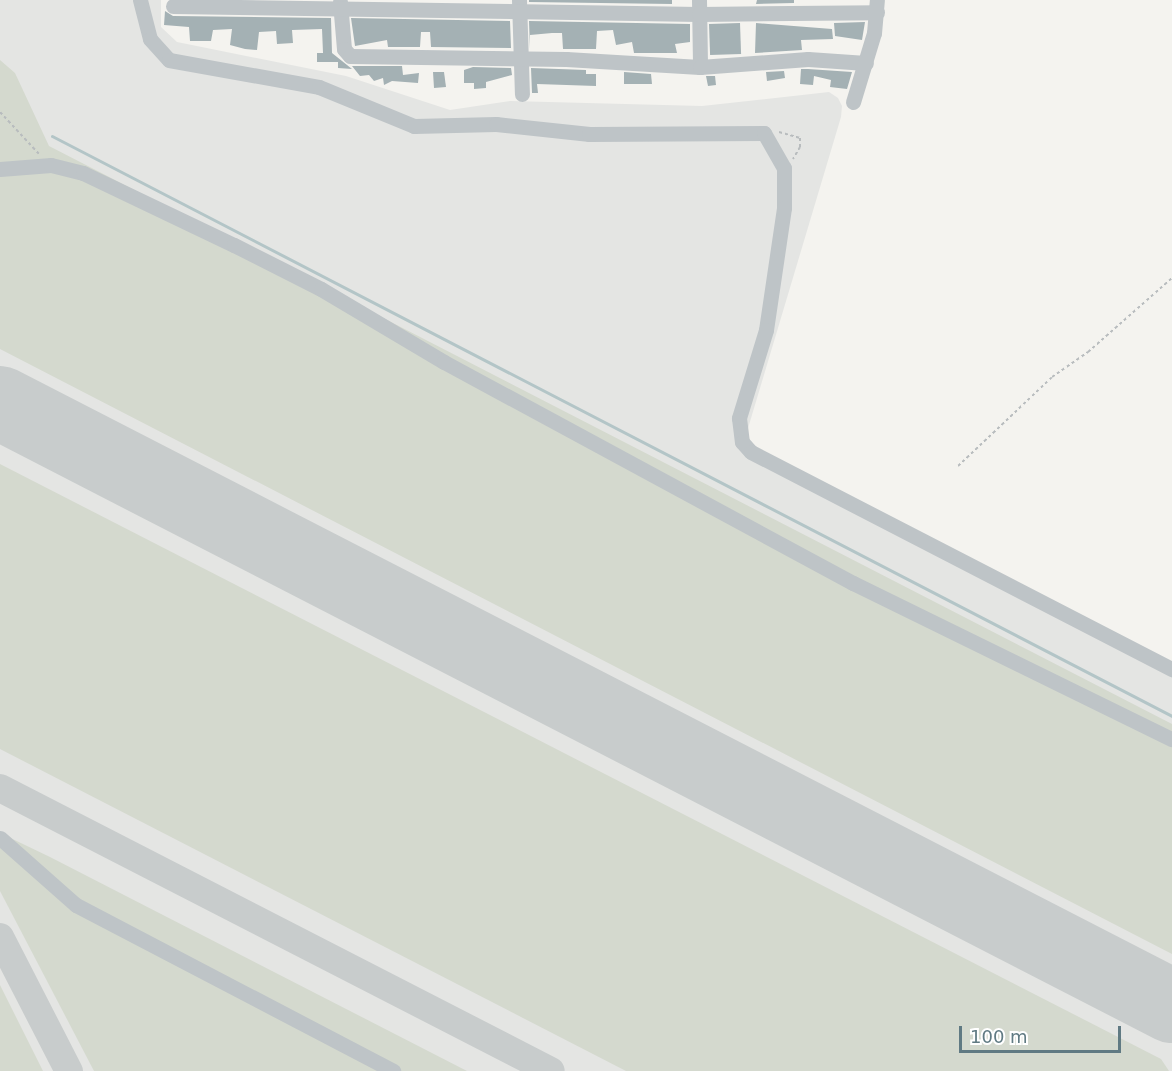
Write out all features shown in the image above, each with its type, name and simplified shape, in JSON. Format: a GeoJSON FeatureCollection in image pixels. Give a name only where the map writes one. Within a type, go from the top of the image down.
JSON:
{"type":"FeatureCollection","features":[{"type":"Feature","properties":{"kind":"street"},"geometry":{"type":"LineString","coordinates":[[140,0],[150,39],[169,60],[319,87],[414,126],[496,124],[589,134],[764,133],[785,171],[782,227],[766,330],[737,426],[742,442],[751,452],[1172,669]]}},
{"type":"Feature","properties":{"kind":"street"},"geometry":{"type":"LineString","coordinates":[[340,5],[347,54],[521,58],[700,67],[808,59],[866,63]]}},
{"type":"Feature","properties":{"kind":"street"},"geometry":{"type":"LineString","coordinates":[[173,6],[877,6],[866,63],[853,102]]}},
{"type":"Feature","properties":{"kind":"street"},"geometry":{"type":"LineString","coordinates":[[519,6],[522,94]]}},
{"type":"Feature","properties":{"kind":"street"},"geometry":{"type":"LineString","coordinates":[[699,7],[700,67]]}},
{"type":"Feature","properties":{"kind":"street"},"geometry":{"type":"LineString","coordinates":[[0,169],[51,165],[83,173],[311,284],[444,362],[853,583],[1172,739]]}},
{"type":"Feature","properties":{"kind":"street"},"geometry":{"type":"LineString","coordinates":[[0,838],[76,906],[393,1071]]}},
{"type":"Feature","properties":{"kind":"path"},"geometry":{"type":"LineString","coordinates":[[0,112],[51,165]]}},
{"type":"Feature","properties":{"kind":"path"},"geometry":{"type":"LineString","coordinates":[[764,133],[800,138],[800,147],[785,171]]}},
{"type":"Feature","properties":{"kind":"path"},"geometry":{"type":"LineString","coordinates":[[958,466],[1052,377],[1088,352],[1172,278]]}},
{"type":"Feature","properties":{"kind":"shaded area"},"geometry":{"type":"Polygon","coordinates":[[[0,0],[161,0],[161,27],[177,42],[346,76],[450,110],[510,101],[702,106],[829,92],[838,98],[842,106],[841,117],[746,435],[749,445],[1172,663],[1172,1071],[0,1071],[0,0]]]}},
{"type":"Feature","properties":{"kind":"shaded area"},"geometry":{"type":"Polygon","coordinates":[[[0,60],[15,73],[49,146],[1172,724],[1172,954],[0,349],[0,60]]]}},
{"type":"Feature","properties":{"kind":"shaded area"},"geometry":{"type":"Polygon","coordinates":[[[0,464],[1161,1059],[1169,1071],[626,1071],[0,749],[0,464]]]}},
{"type":"Feature","properties":{"kind":"shaded area"},"geometry":{"type":"Polygon","coordinates":[[[0,833],[467,1071],[94,1071],[0,891],[0,833]]]}},
{"type":"Feature","properties":{"kind":"shaded area"},"geometry":{"type":"Polygon","coordinates":[[[0,985],[43,1071],[0,1071],[0,985]]]}},
{"type":"Feature","properties":{"kind":"building"},"geometry":{"type":"Polygon","coordinates":[[[529,0],[672,0],[672,4],[529,2],[529,0]]]}},
{"type":"Feature","properties":{"kind":"building"},"geometry":{"type":"Polygon","coordinates":[[[757,0],[794,0],[794,3],[756,4],[757,0]]]}},
{"type":"Feature","properties":{"kind":"building"},"geometry":{"type":"Polygon","coordinates":[[[165,11],[173,16],[331,18],[332,53],[352,69],[338,68],[338,62],[317,62],[317,53],[323,53],[322,29],[292,30],[293,43],[277,44],[276,31],[259,32],[257,50],[245,49],[230,45],[232,29],[213,30],[211,41],[190,41],[189,27],[164,25],[165,11]]]}},
{"type":"Feature","properties":{"kind":"building"},"geometry":{"type":"Polygon","coordinates":[[[351,18],[510,21],[511,48],[431,47],[430,32],[421,32],[420,47],[388,47],[387,40],[355,46],[351,18]]]}},
{"type":"Feature","properties":{"kind":"building"},"geometry":{"type":"Polygon","coordinates":[[[529,21],[690,24],[690,42],[675,44],[677,53],[634,53],[632,42],[616,45],[613,30],[597,31],[596,49],[563,49],[562,33],[552,33],[530,35],[530,49],[529,21]]]}},
{"type":"Feature","properties":{"kind":"building"},"geometry":{"type":"Polygon","coordinates":[[[865,22],[862,40],[835,36],[834,23],[865,22]]]}},
{"type":"Feature","properties":{"kind":"building"},"geometry":{"type":"Polygon","coordinates":[[[740,23],[741,54],[710,55],[709,24],[740,23]]]}},
{"type":"Feature","properties":{"kind":"building"},"geometry":{"type":"Polygon","coordinates":[[[756,23],[832,29],[833,39],[801,40],[802,50],[755,53],[756,23]]]}},
{"type":"Feature","properties":{"kind":"building"},"geometry":{"type":"Polygon","coordinates":[[[352,66],[402,66],[403,75],[419,73],[418,83],[392,81],[384,85],[383,78],[374,81],[369,75],[360,76],[352,66]]]}},
{"type":"Feature","properties":{"kind":"building"},"geometry":{"type":"Polygon","coordinates":[[[473,67],[511,68],[512,75],[486,82],[486,88],[474,89],[474,83],[464,83],[464,70],[473,67]]]}},
{"type":"Feature","properties":{"kind":"building"},"geometry":{"type":"Polygon","coordinates":[[[531,68],[586,70],[586,74],[596,74],[596,86],[537,84],[538,93],[532,93],[531,68]]]}},
{"type":"Feature","properties":{"kind":"building"},"geometry":{"type":"Polygon","coordinates":[[[801,69],[852,72],[847,89],[830,87],[831,80],[814,76],[813,85],[800,84],[801,69]]]}},
{"type":"Feature","properties":{"kind":"building"},"geometry":{"type":"Polygon","coordinates":[[[784,71],[785,78],[767,81],[766,72],[784,71]]]}},
{"type":"Feature","properties":{"kind":"building"},"geometry":{"type":"Polygon","coordinates":[[[433,72],[444,72],[446,87],[434,88],[433,72]]]}},
{"type":"Feature","properties":{"kind":"building"},"geometry":{"type":"Polygon","coordinates":[[[624,72],[651,74],[652,84],[624,84],[624,72]]]}},
{"type":"Feature","properties":{"kind":"building"},"geometry":{"type":"Polygon","coordinates":[[[706,76],[715,76],[716,85],[708,86],[706,76]]]}},
{"type":"Feature","properties":{"kind":"waterway"},"geometry":{"type":"LineString","coordinates":[[52,136],[1172,716]]}},
{"type":"Feature","properties":{"kind":"taxiway"},"geometry":{"type":"LineString","coordinates":[[0,788],[551,1071]]}},
{"type":"Feature","properties":{"kind":"taxiway"},"geometry":{"type":"LineString","coordinates":[[0,937],[69,1071]]}},
{"type":"Feature","properties":{"kind":"runway"},"geometry":{"type":"LineString","coordinates":[[0,403],[1172,1006]]}}]}
